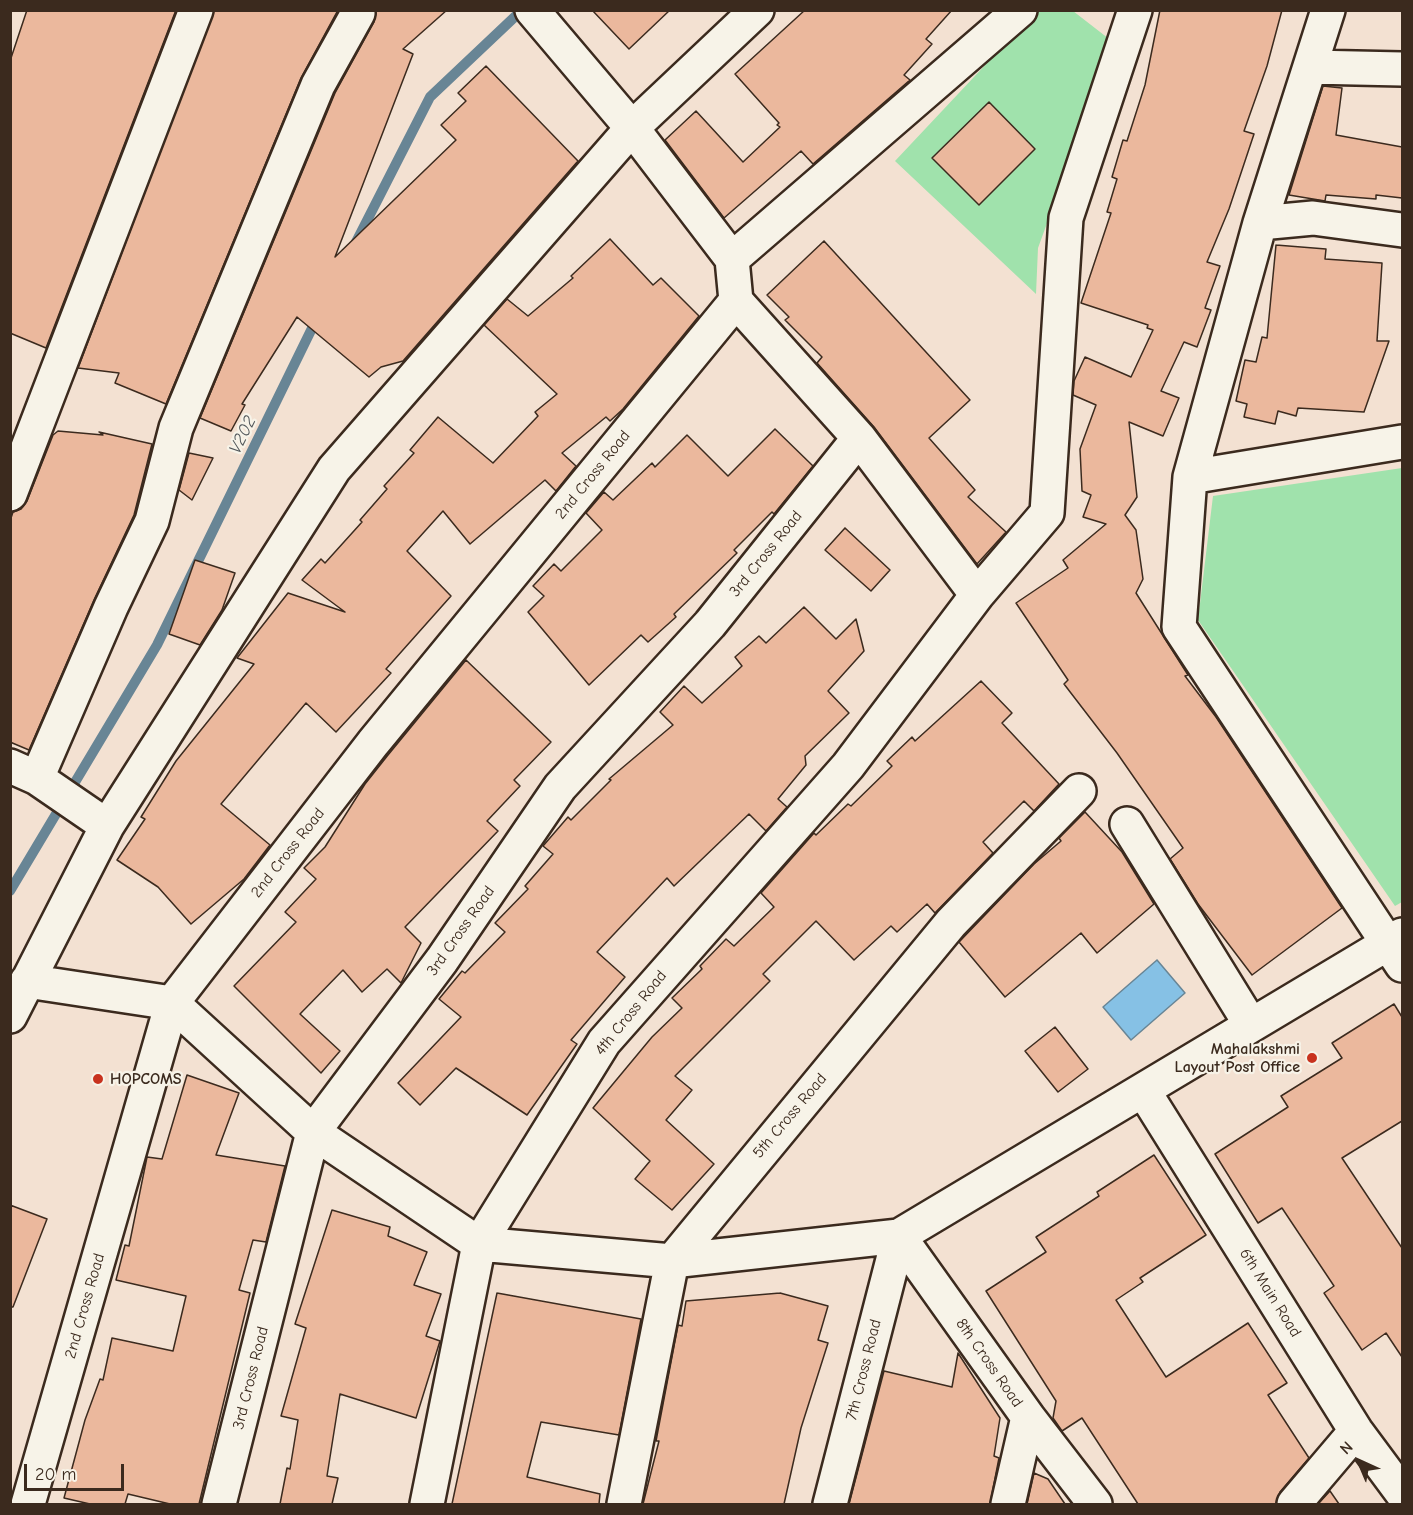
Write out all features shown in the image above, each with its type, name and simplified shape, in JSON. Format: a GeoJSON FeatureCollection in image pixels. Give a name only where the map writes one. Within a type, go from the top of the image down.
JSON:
{"type":"FeatureCollection","features":[{"type":"Feature","properties":{"kind":"street"},"geometry":{"type":"LineString","coordinates":[[10,494],[196,10]]}},
{"type":"Feature","properties":{"kind":"street"},"geometry":{"type":"LineString","coordinates":[[10,1016],[107,826],[334,469],[632,128],[757,10]]}},
{"type":"Feature","properties":{"kind":"street"},"geometry":{"type":"LineString","coordinates":[[732,260],[1020,10]]}},
{"type":"Feature","properties":{"kind":"street","name":"4th Cross Road"},"geometry":{"type":"LineString","coordinates":[[427,1504],[479,1244],[604,1041],[848,766],[977,595],[1047,513],[1065,218],[1135,10]]}},
{"type":"Feature","properties":{"kind":"street"},"geometry":{"type":"LineString","coordinates":[[27,981],[172,1003],[313,1132],[479,1244],[672,1261],[899,1236],[1251,1025],[1398,948],[1179,627],[1190,477],[1260,223],[1328,10]]}},
{"type":"Feature","properties":{"kind":"street"},"geometry":{"type":"LineString","coordinates":[[107,826],[24,772],[111,607],[152,521],[176,428],[318,85],[358,13]]}},
{"type":"Feature","properties":{"kind":"street"},"geometry":{"type":"LineString","coordinates":[[535,14],[632,128],[732,260],[736,301],[859,438],[977,595]]}},
{"type":"Feature","properties":{"kind":"street"},"geometry":{"type":"LineString","coordinates":[[1310,67],[1402,69]]}},
{"type":"Feature","properties":{"kind":"street"},"geometry":{"type":"LineString","coordinates":[[1260,223],[1313,218],[1402,230]]}},
{"type":"Feature","properties":{"kind":"street","name":"2nd Cross Road"},"geometry":{"type":"LineString","coordinates":[[28,1504],[172,1003],[373,743],[736,301]]}},
{"type":"Feature","properties":{"kind":"street","name":"3rd Cross Road"},"geometry":{"type":"LineString","coordinates":[[219,1504],[313,1132],[442,960],[560,787],[710,624],[859,438]]}},
{"type":"Feature","properties":{"kind":"street"},"geometry":{"type":"LineString","coordinates":[[1190,477],[1402,442]]}},
{"type":"Feature","properties":{"kind":"street","name":"5th Cross Road"},"geometry":{"type":"LineString","coordinates":[[624,1504],[672,1261],[951,923],[1079,790]]}},
{"type":"Feature","properties":{"kind":"street"},"geometry":{"type":"LineString","coordinates":[[1127,824],[1251,1025]]}},
{"type":"Feature","properties":{"kind":"street","name":"6th Main Road"},"geometry":{"type":"LineString","coordinates":[[1143,1090],[1356,1431],[1402,1493]]}},
{"type":"Feature","properties":{"kind":"street","name":"8th Cross Road"},"geometry":{"type":"LineString","coordinates":[[899,1236],[1028,1417],[1008,1504]]}},
{"type":"Feature","properties":{"kind":"street","name":"7th Cross Road"},"geometry":{"type":"LineString","coordinates":[[830,1504],[899,1236]]}},
{"type":"Feature","properties":{"kind":"street"},"geometry":{"type":"LineString","coordinates":[[1028,1417],[1095,1504]]}},
{"type":"Feature","properties":{"kind":"street"},"geometry":{"type":"LineString","coordinates":[[1294,1504],[1356,1431]]}},
{"type":"Feature","properties":{"kind":"green space"},"geometry":{"type":"Polygon","coordinates":[[[1036,11],[1073,11],[1113,42],[1038,248],[1036,294],[895,161],[1036,11]]]}},
{"type":"Feature","properties":{"kind":"green space"},"geometry":{"type":"Polygon","coordinates":[[[1402,468],[1402,902],[1395,906],[1198,620],[1213,496],[1402,468]]]}},
{"type":"Feature","properties":{"kind":"water"},"geometry":{"type":"Polygon","coordinates":[[[1157,960],[1185,993],[1131,1040],[1103,1007],[1157,960]]]}},
{"type":"Feature","properties":{"kind":"building"},"geometry":{"type":"Polygon","coordinates":[[[27,10],[176,10],[46,348],[10,333],[10,61],[27,10]]]}},
{"type":"Feature","properties":{"kind":"building"},"geometry":{"type":"Polygon","coordinates":[[[214,10],[338,10],[301,78],[166,404],[115,383],[119,373],[78,368],[214,10]]]}},
{"type":"Feature","properties":{"kind":"building"},"geometry":{"type":"Polygon","coordinates":[[[376,10],[447,10],[403,49],[413,54],[335,257],[456,140],[441,125],[466,101],[458,93],[486,66],[578,161],[403,361],[381,367],[369,377],[297,317],[242,404],[245,405],[231,431],[200,418],[335,93],[374,22],[376,10]]]}},
{"type":"Feature","properties":{"kind":"building"},"geometry":{"type":"Polygon","coordinates":[[[592,10],[670,10],[629,49],[592,10]]]}},
{"type":"Feature","properties":{"kind":"building"},"geometry":{"type":"Polygon","coordinates":[[[805,10],[952,10],[926,39],[932,44],[904,75],[910,80],[813,164],[801,151],[724,218],[665,140],[696,111],[743,162],[780,127],[777,125],[779,123],[735,74],[805,10]]]}},
{"type":"Feature","properties":{"kind":"building"},"geometry":{"type":"Polygon","coordinates":[[[1160,10],[1282,10],[1267,66],[1244,131],[1254,134],[1229,209],[1207,262],[1220,266],[1205,308],[1211,310],[1197,347],[1184,342],[1161,391],[1179,398],[1163,436],[1129,422],[1137,497],[1125,515],[1136,530],[1143,579],[1136,593],[1188,675],[1185,676],[1216,717],[1342,908],[1252,975],[1198,904],[1170,859],[1183,848],[1117,753],[1064,684],[1068,680],[1016,603],[1068,568],[1063,560],[1106,524],[1083,517],[1091,495],[1082,491],[1080,449],[1096,405],[1073,395],[1074,381],[1085,357],[1131,377],[1153,330],[1147,328],[1148,325],[1081,303],[1111,213],[1107,212],[1117,179],[1112,177],[1123,140],[1127,141],[1145,85],[1160,10]]]}},
{"type":"Feature","properties":{"kind":"building"},"geometry":{"type":"Polygon","coordinates":[[[1323,86],[1342,88],[1336,135],[1402,147],[1402,198],[1376,195],[1376,199],[1326,195],[1325,201],[1289,195],[1323,86]]]}},
{"type":"Feature","properties":{"kind":"building"},"geometry":{"type":"Polygon","coordinates":[[[989,102],[1035,149],[979,205],[932,158],[989,102]]]}},
{"type":"Feature","properties":{"kind":"building"},"geometry":{"type":"Polygon","coordinates":[[[610,239],[653,285],[661,278],[699,316],[623,409],[610,421],[606,417],[562,453],[576,466],[556,491],[545,480],[470,544],[443,511],[407,551],[451,596],[386,669],[391,673],[336,732],[306,703],[221,804],[270,845],[244,879],[191,924],[158,887],[117,860],[145,819],[141,817],[176,761],[254,664],[237,658],[288,593],[345,612],[302,580],[321,559],[325,563],[362,522],[360,520],[387,489],[384,486],[414,453],[410,450],[438,417],[493,463],[538,416],[535,412],[557,394],[484,325],[507,299],[528,316],[573,278],[571,276],[610,239]]]}},
{"type":"Feature","properties":{"kind":"building"},"geometry":{"type":"Polygon","coordinates":[[[824,241],[970,400],[929,438],[975,490],[968,497],[1006,532],[977,564],[874,427],[817,363],[822,357],[785,320],[789,317],[767,295],[824,241]]]}},
{"type":"Feature","properties":{"kind":"building"},"geometry":{"type":"Polygon","coordinates":[[[1276,245],[1326,249],[1325,259],[1382,263],[1377,341],[1389,341],[1364,412],[1298,408],[1296,416],[1278,411],[1275,424],[1244,417],[1247,404],[1236,401],[1245,360],[1256,362],[1262,337],[1267,338],[1276,245]]]}},
{"type":"Feature","properties":{"kind":"building"},"geometry":{"type":"Polygon","coordinates":[[[775,429],[813,466],[774,514],[772,512],[734,550],[737,553],[674,614],[676,617],[648,642],[641,635],[589,685],[528,612],[544,596],[533,586],[554,564],[561,571],[602,530],[586,513],[604,492],[613,500],[652,463],[655,467],[687,435],[728,476],[775,429]]]}},
{"type":"Feature","properties":{"kind":"building"},"geometry":{"type":"Polygon","coordinates":[[[58,431],[103,435],[99,432],[152,444],[134,515],[94,600],[29,750],[10,742],[10,521],[13,512],[21,509],[27,501],[53,435],[58,431]]]}},
{"type":"Feature","properties":{"kind":"building"},"geometry":{"type":"Polygon","coordinates":[[[189,453],[213,458],[192,500],[179,490],[189,453]]]}},
{"type":"Feature","properties":{"kind":"building"},"geometry":{"type":"Polygon","coordinates":[[[845,528],[890,570],[871,591],[825,550],[845,528]]]}},
{"type":"Feature","properties":{"kind":"building"},"geometry":{"type":"Polygon","coordinates":[[[195,560],[235,573],[222,610],[200,645],[169,634],[195,560]]]}},
{"type":"Feature","properties":{"kind":"building"},"geometry":{"type":"Polygon","coordinates":[[[804,607],[836,639],[856,619],[864,651],[828,691],[849,713],[805,756],[806,765],[778,799],[787,807],[766,831],[749,814],[674,886],[667,878],[597,952],[625,977],[571,1040],[577,1044],[527,1115],[456,1068],[420,1105],[398,1083],[461,1017],[439,999],[462,971],[465,973],[505,932],[495,923],[528,889],[525,886],[553,854],[543,846],[568,817],[571,820],[611,780],[609,779],[673,725],[660,712],[684,686],[702,703],[742,666],[735,657],[759,636],[766,643],[804,607]]]}},
{"type":"Feature","properties":{"kind":"building"},"geometry":{"type":"Polygon","coordinates":[[[466,660],[551,742],[514,780],[520,786],[487,821],[498,831],[405,927],[421,943],[401,983],[387,969],[362,992],[343,970],[300,1014],[340,1051],[321,1073],[234,986],[296,922],[285,912],[316,879],[304,868],[325,847],[365,784],[466,660]]]}},
{"type":"Feature","properties":{"kind":"building"},"geometry":{"type":"Polygon","coordinates":[[[981,681],[1012,713],[1002,723],[1059,784],[1034,811],[1024,801],[983,842],[993,853],[935,913],[927,904],[897,932],[891,926],[854,960],[816,921],[763,974],[770,981],[675,1076],[692,1090],[666,1120],[714,1164],[672,1210],[635,1179],[650,1161],[593,1108],[652,1037],[682,1008],[672,998],[702,969],[700,966],[726,939],[734,946],[774,907],[761,893],[814,833],[816,835],[848,804],[851,806],[892,766],[887,761],[912,737],[915,741],[981,681]]]}},
{"type":"Feature","properties":{"kind":"building"},"geometry":{"type":"Polygon","coordinates":[[[1085,812],[1122,852],[1154,904],[1097,953],[1081,933],[1005,997],[959,942],[1034,864],[1061,841],[1059,838],[1085,812]]]}},
{"type":"Feature","properties":{"kind":"building"},"geometry":{"type":"Polygon","coordinates":[[[1394,1004],[1402,1017],[1402,1121],[1342,1158],[1402,1248],[1402,1357],[1386,1333],[1362,1350],[1324,1293],[1334,1286],[1282,1208],[1258,1223],[1215,1154],[1288,1107],[1281,1096],[1342,1058],[1332,1043],[1394,1004]]]}},
{"type":"Feature","properties":{"kind":"building"},"geometry":{"type":"Polygon","coordinates":[[[1055,1027],[1088,1069],[1058,1092],[1025,1051],[1055,1027]]]}},
{"type":"Feature","properties":{"kind":"building"},"geometry":{"type":"Polygon","coordinates":[[[187,1075],[239,1093],[216,1155],[285,1166],[266,1242],[253,1240],[239,1290],[250,1293],[199,1504],[170,1504],[128,1494],[125,1504],[90,1504],[64,1498],[85,1420],[100,1379],[103,1380],[112,1338],[173,1351],[186,1296],[116,1280],[125,1245],[129,1246],[147,1157],[162,1159],[187,1075]]]}},
{"type":"Feature","properties":{"kind":"building"},"geometry":{"type":"Polygon","coordinates":[[[1154,1155],[1206,1235],[1140,1278],[1143,1282],[1116,1300],[1166,1377],[1248,1323],[1287,1383],[1268,1395],[1309,1458],[1280,1492],[1276,1504],[1138,1504],[1082,1418],[1062,1431],[1053,1418],[1056,1401],[986,1291],[1046,1252],[1036,1237],[1099,1196],[1097,1192],[1154,1155]]]}},
{"type":"Feature","properties":{"kind":"building"},"geometry":{"type":"Polygon","coordinates":[[[10,1205],[47,1219],[13,1307],[10,1307],[10,1205]]]}},
{"type":"Feature","properties":{"kind":"building"},"geometry":{"type":"Polygon","coordinates":[[[332,1210],[390,1227],[388,1236],[427,1252],[414,1285],[441,1294],[426,1336],[440,1341],[416,1418],[340,1394],[327,1476],[338,1478],[332,1504],[280,1504],[287,1468],[290,1469],[298,1420],[281,1416],[306,1328],[295,1324],[332,1210]]]}},
{"type":"Feature","properties":{"kind":"building"},"geometry":{"type":"Polygon","coordinates":[[[497,1293],[641,1319],[619,1435],[541,1422],[527,1477],[600,1494],[599,1504],[452,1504],[497,1293]]]}},
{"type":"Feature","properties":{"kind":"building"},"geometry":{"type":"Polygon","coordinates":[[[780,1293],[828,1306],[818,1340],[828,1343],[801,1428],[784,1504],[643,1504],[659,1441],[656,1441],[678,1325],[682,1326],[686,1301],[780,1293]]]}},
{"type":"Feature","properties":{"kind":"building"},"geometry":{"type":"Polygon","coordinates":[[[958,1353],[1000,1418],[994,1456],[999,1458],[990,1504],[849,1504],[884,1371],[952,1387],[958,1353]]]}},
{"type":"Feature","properties":{"kind":"building"},"geometry":{"type":"Polygon","coordinates":[[[1034,1473],[1048,1479],[1065,1504],[1027,1504],[1034,1473]]]}},
{"type":"Feature","properties":{"kind":"building"},"geometry":{"type":"Polygon","coordinates":[[[1330,1491],[1339,1504],[1318,1504],[1330,1491]]]}},
{"type":"Feature","properties":{"kind":"waterway","name":"V202"},"geometry":{"type":"LineString","coordinates":[[355,244],[430,97],[522,10]]}},
{"type":"Feature","properties":{"kind":"waterway","name":"V202"},"geometry":{"type":"LineString","coordinates":[[10,891],[157,645],[318,316]]}},
{"type":"Feature","properties":{"kind":"place","name":"Mahalakshmi Layout Post Office"},"geometry":{"type":"Point","coordinates":[1312,1058]}},
{"type":"Feature","properties":{"kind":"place","name":"HOPCOMS"},"geometry":{"type":"Point","coordinates":[98,1079]}}]}
